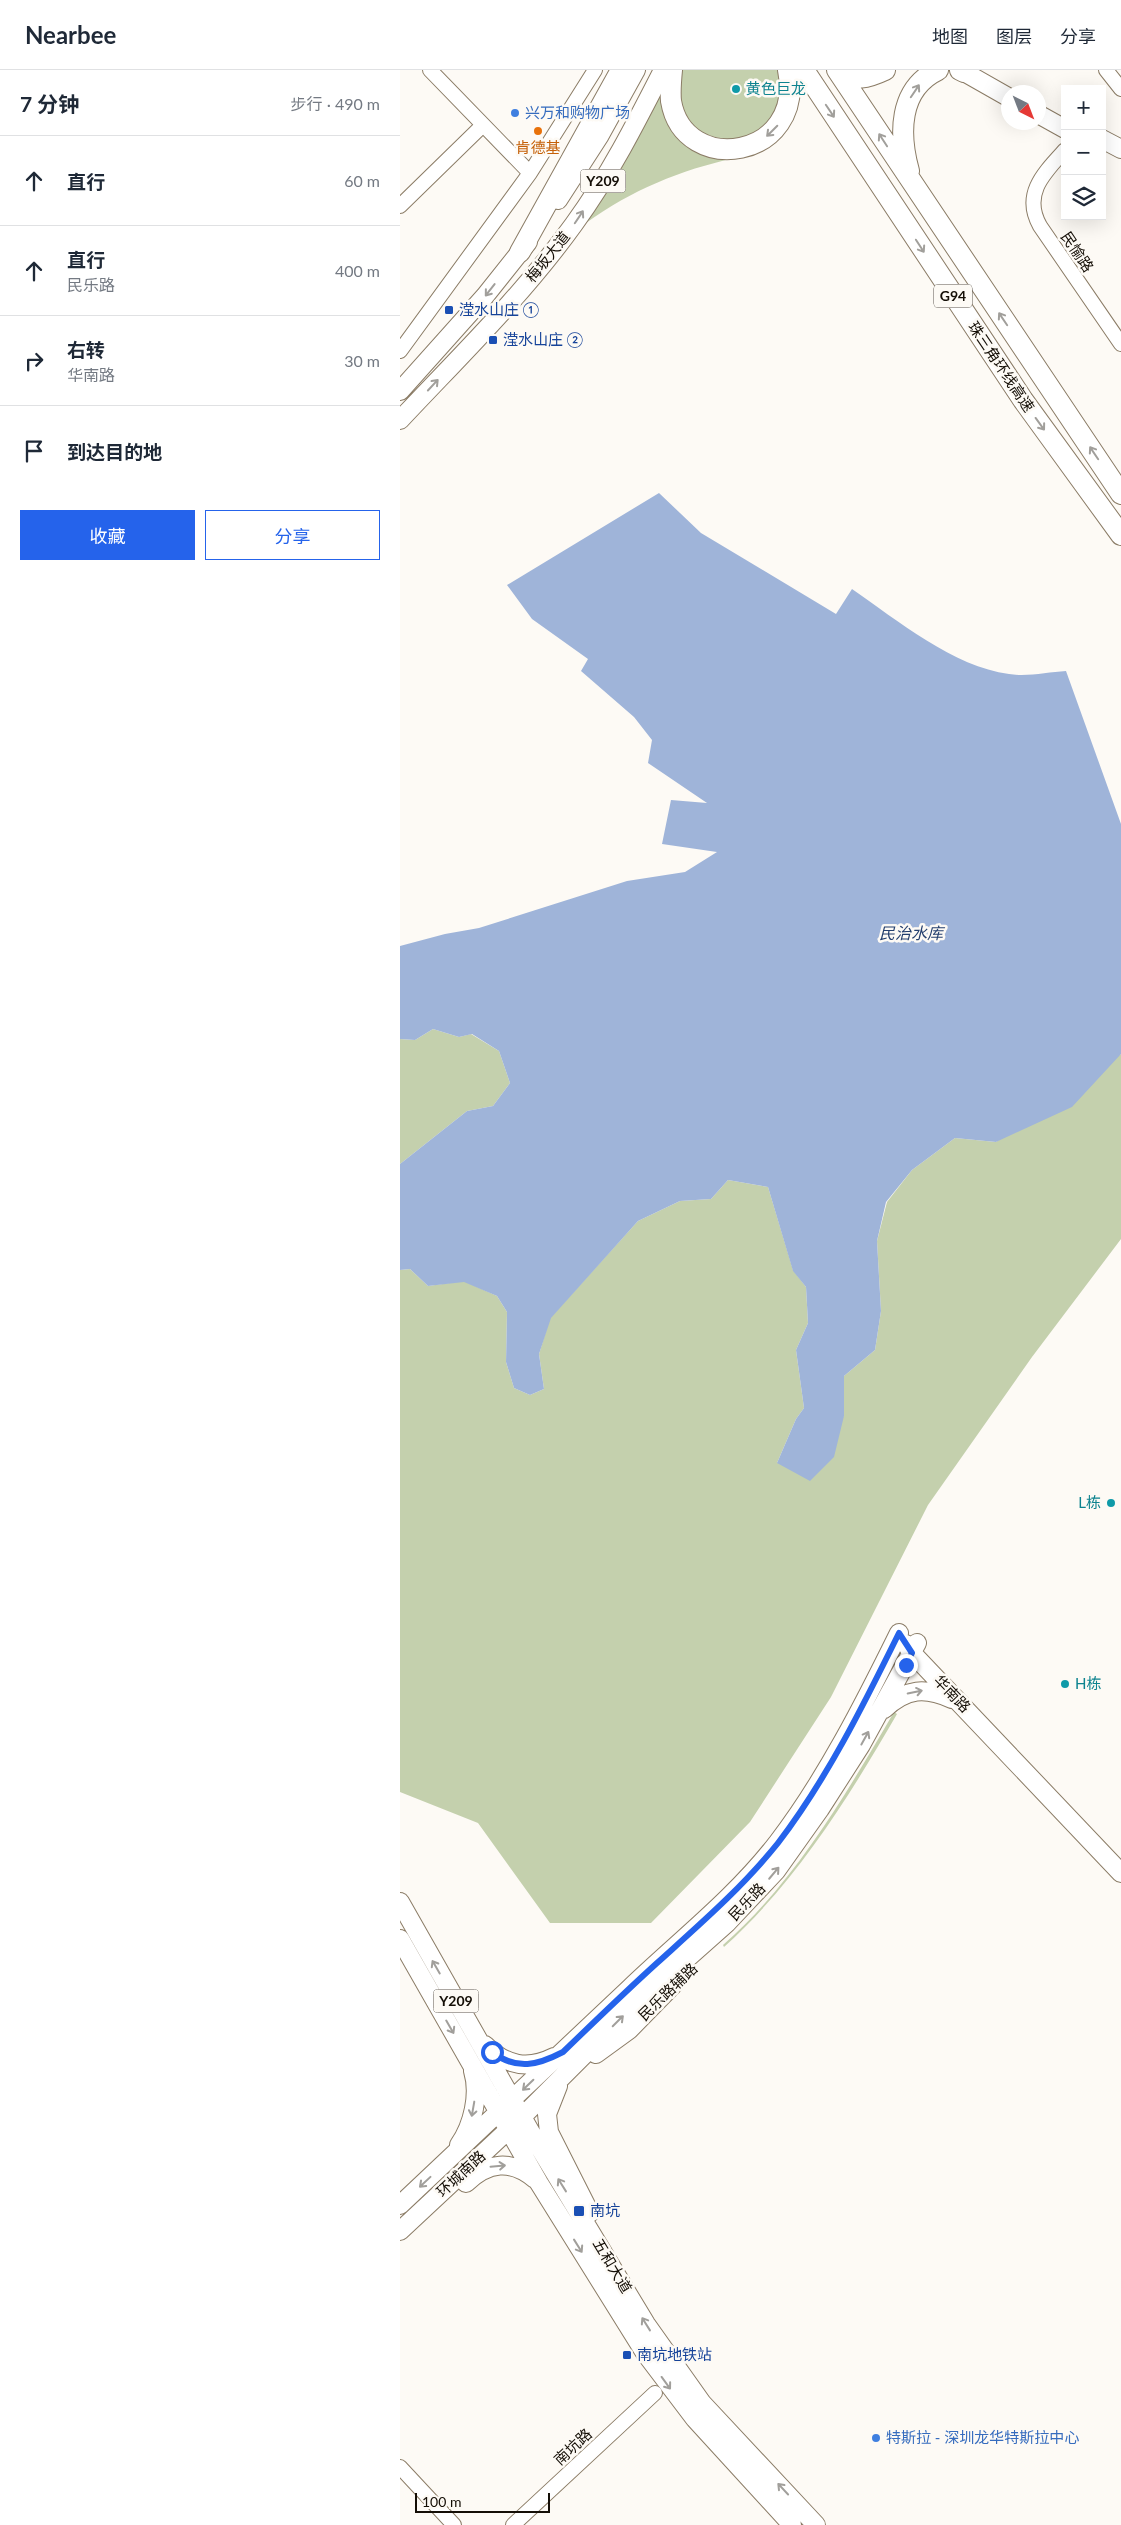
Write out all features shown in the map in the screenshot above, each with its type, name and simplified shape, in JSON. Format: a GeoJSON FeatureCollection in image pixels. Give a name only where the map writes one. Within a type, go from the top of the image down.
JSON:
{"type":"FeatureCollection","features":[{"type":"Feature","properties":{"kind":"highway"},"geometry":{"type":"LineString","coordinates":[[520,252],[621,70]]}},
{"type":"Feature","properties":{"kind":"highway"},"geometry":{"type":"LineString","coordinates":[[672,70],[672,102],[680,123],[702,142],[729,150],[741,149],[762,140],[779,124],[789,103],[788,70]]}},
{"type":"Feature","properties":{"kind":"highway","name":"珠三角环线高速"},"geometry":{"type":"LineString","coordinates":[[804,70],[1023,400],[1121,535]]}},
{"type":"Feature","properties":{"kind":"highway"},"geometry":{"type":"LineString","coordinates":[[838,70],[858,79],[870,77],[885,70]]}},
{"type":"Feature","properties":{"kind":"highway","name":"珠三角环线高速"},"geometry":{"type":"LineString","coordinates":[[838,70],[915,189],[1121,494]]}},
{"type":"Feature","properties":{"kind":"highway"},"geometry":{"type":"LineString","coordinates":[[915,189],[904,153],[902,119],[911,95],[919,84],[938,70]]}},
{"type":"Feature","properties":{"kind":"main road","name":"梅坂大道"},"geometry":{"type":"LineString","coordinates":[[400,392],[485,296],[520,252],[573,177],[636,70]]}},
{"type":"Feature","properties":{"kind":"main road","name":"梅坂大道"},"geometry":{"type":"LineString","coordinates":[[400,420],[527,283],[558,246],[609,171],[664,70]]}},
{"type":"Feature","properties":{"kind":"main road"},"geometry":{"type":"LineString","coordinates":[[969,71],[1005,85]]}},
{"type":"Feature","properties":{"kind":"main road"},"geometry":{"type":"LineString","coordinates":[[969,71],[1001,92]]}},
{"type":"Feature","properties":{"kind":"main road"},"geometry":{"type":"LineString","coordinates":[[1046,106],[1061,115]]}},
{"type":"Feature","properties":{"kind":"main road"},"geometry":{"type":"LineString","coordinates":[[1046,118],[1061,127]]}},
{"type":"Feature","properties":{"kind":"main road"},"geometry":{"type":"LineString","coordinates":[[1106,140],[1121,149]]}},
{"type":"Feature","properties":{"kind":"main road"},"geometry":{"type":"LineString","coordinates":[[1106,153],[1121,162]]}},
{"type":"Feature","properties":{"kind":"main road","name":"华南路"},"geometry":{"type":"LineString","coordinates":[[899,1633],[1121,1856]]}},
{"type":"Feature","properties":{"kind":"main road","name":"民乐路"},"geometry":{"type":"LineString","coordinates":[[512,2100],[725,1902],[778,1842],[853,1723],[899,1633]]}},
{"type":"Feature","properties":{"kind":"main road","name":"华南路"},"geometry":{"type":"LineString","coordinates":[[915,1648],[959,1702],[1121,1873]]}},
{"type":"Feature","properties":{"kind":"main road","name":"民乐路"},"geometry":{"type":"LineString","coordinates":[[522,2117],[629,2010],[727,1923],[776,1872],[805,1832],[877,1716],[915,1648]]}},
{"type":"Feature","properties":{"kind":"main road"},"geometry":{"type":"LineString","coordinates":[[877,1716],[895,1700],[915,1691],[935,1692],[959,1702]]}},
{"type":"Feature","properties":{"kind":"main road","name":"五和大道"},"geometry":{"type":"LineString","coordinates":[[400,1902],[512,2100],[618,2274],[646,2324],[696,2395],[816,2525]]}},
{"type":"Feature","properties":{"kind":"main road","name":"五和大道"},"geometry":{"type":"LineString","coordinates":[[400,1939],[539,2183],[631,2332],[668,2386],[695,2419],[792,2525]]}},
{"type":"Feature","properties":{"kind":"main road"},"geometry":{"type":"LineString","coordinates":[[473,2032],[500,2058],[519,2065],[538,2064],[563,2052]]}},
{"type":"Feature","properties":{"kind":"main road"},"geometry":{"type":"LineString","coordinates":[[451,2157],[470,2123],[474,2107],[475,2078],[470,2061]]}},
{"type":"Feature","properties":{"kind":"main road"},"geometry":{"type":"LineString","coordinates":[[568,2071],[549,2105],[547,2114],[548,2132],[580,2190],[618,2274]]}},
{"type":"Feature","properties":{"kind":"main road","name":"环城南路"},"geometry":{"type":"LineString","coordinates":[[400,2205],[512,2100]]}},
{"type":"Feature","properties":{"kind":"main road","name":"环城南路"},"geometry":{"type":"LineString","coordinates":[[400,2231],[522,2117]]}},
{"type":"Feature","properties":{"kind":"main road"},"geometry":{"type":"LineString","coordinates":[[400,2205],[413,2219],[452,2195],[476,2173],[489,2167],[515,2166],[539,2183]]}},
{"type":"Feature","properties":{"kind":"street"},"geometry":{"type":"LineString","coordinates":[[430,70],[530,173]]}},
{"type":"Feature","properties":{"kind":"street"},"geometry":{"type":"LineString","coordinates":[[400,350],[530,173],[595,70]]}},
{"type":"Feature","properties":{"kind":"street"},"geometry":{"type":"LineString","coordinates":[[1106,70],[1121,89]]}},
{"type":"Feature","properties":{"kind":"street"},"geometry":{"type":"LineString","coordinates":[[400,206],[483,125]]}},
{"type":"Feature","properties":{"kind":"street","name":"民愉路"},"geometry":{"type":"LineString","coordinates":[[1061,155],[1039,180],[1034,193],[1034,214],[1040,226],[1121,344]]}},
{"type":"Feature","properties":{"kind":"street","name":"南坑路"},"geometry":{"type":"LineString","coordinates":[[514,2525],[655,2394]]}},
{"type":"Feature","properties":{"kind":"street"},"geometry":{"type":"LineString","coordinates":[[400,2467],[454,2525]]}},
{"type":"Feature","properties":{"kind":"green space"},"geometry":{"type":"Polygon","coordinates":[[[681,70],[780,70],[782,80],[778,111],[758,133],[730,141],[701,133],[687,119],[683,110],[679,91],[681,70]]]}},
{"type":"Feature","properties":{"kind":"green space"},"geometry":{"type":"Polygon","coordinates":[[[662,91],[716,156],[735,158],[676,175],[657,183],[603,211],[586,223],[662,91]]]}},
{"type":"Feature","properties":{"kind":"green space"},"geometry":{"type":"Polygon","coordinates":[[[433,1029],[459,1037],[471,1034],[499,1051],[510,1083],[493,1106],[467,1111],[400,1164],[400,1039],[415,1040],[433,1029]]]}},
{"type":"Feature","properties":{"kind":"green space"},"geometry":{"type":"Polygon","coordinates":[[[1121,1054],[1121,1239],[1032,1357],[928,1505],[831,1697],[750,1822],[651,1923],[550,1923],[478,1823],[400,1792],[400,1270],[410,1269],[428,1286],[464,1281],[497,1296],[507,1312],[506,1362],[514,1388],[530,1395],[544,1389],[539,1354],[550,1318],[638,1221],[680,1201],[711,1199],[728,1180],[768,1187],[793,1270],[806,1287],[808,1323],[796,1350],[804,1408],[796,1419],[777,1463],[844,1416],[844,1376],[875,1350],[881,1311],[877,1241],[887,1202],[912,1170],[955,1138],[996,1142],[1121,1054]]]}},
{"type":"Feature","properties":{"kind":"green space"},"geometry":{"type":"Polygon","coordinates":[[[894,1712],[897,1714],[860,1776],[798,1867],[775,1895],[724,1947],[723,1945],[773,1894],[818,1836],[894,1712]]]}},
{"type":"Feature","properties":{"kind":"water","name":"民治水库"},"geometry":{"type":"Polygon","coordinates":[[[659,493],[701,533],[836,614],[852,589],[907,628],[947,652],[988,670],[1016,675],[1066,671],[1121,824],[1121,1054],[1072,1107],[996,1142],[955,1138],[912,1170],[886,1202],[877,1241],[881,1311],[875,1350],[844,1376],[844,1416],[834,1457],[810,1481],[777,1463],[796,1419],[804,1408],[796,1350],[808,1323],[806,1287],[793,1271],[768,1187],[728,1180],[711,1199],[680,1201],[638,1221],[551,1318],[539,1354],[544,1389],[530,1395],[514,1388],[506,1362],[507,1312],[497,1296],[464,1282],[428,1286],[410,1269],[400,1270],[400,1164],[467,1111],[493,1106],[510,1083],[499,1051],[472,1034],[459,1037],[433,1029],[415,1040],[400,1039],[400,946],[445,934],[479,928],[627,881],[685,872],[717,852],[662,844],[671,800],[707,803],[648,763],[652,740],[634,717],[581,671],[588,659],[532,619],[507,585],[659,493]]]}},
{"type":"Feature","properties":{"kind":"place","name":"黄色巨龙"},"geometry":{"type":"Point","coordinates":[736,89]}},
{"type":"Feature","properties":{"kind":"place","name":"兴万和购物广场"},"geometry":{"type":"Point","coordinates":[515,113]}},
{"type":"Feature","properties":{"kind":"place","name":"肯德基"},"geometry":{"type":"Point","coordinates":[538,131]}},
{"type":"Feature","properties":{"kind":"place","name":"滢水山庄 ①"},"geometry":{"type":"Point","coordinates":[449,310]}},
{"type":"Feature","properties":{"kind":"place","name":"滢水山庄 ②"},"geometry":{"type":"Point","coordinates":[493,340]}},
{"type":"Feature","properties":{"kind":"place","name":"L栋"},"geometry":{"type":"Point","coordinates":[1111,1503]}},
{"type":"Feature","properties":{"kind":"place","name":"H栋"},"geometry":{"type":"Point","coordinates":[1065,1684]}},
{"type":"Feature","properties":{"kind":"place","name":"南坑"},"geometry":{"type":"Point","coordinates":[579,2211]}},
{"type":"Feature","properties":{"kind":"place","name":"南坑地铁站"},"geometry":{"type":"Point","coordinates":[627,2355]}},
{"type":"Feature","properties":{"kind":"place","name":"特斯拉 - 深圳龙华特斯拉中心"},"geometry":{"type":"Point","coordinates":[876,2438]}},
{"type":"Feature","properties":{"kind":"route"},"geometry":{"type":"LineString","coordinates":[[492,2052],[508,2062],[519,2065],[538,2064],[563,2052],[630,1987],[725,1902],[778,1842],[804,1803],[853,1723],[899,1633],[912,1653],[906,1665]]}}]}
